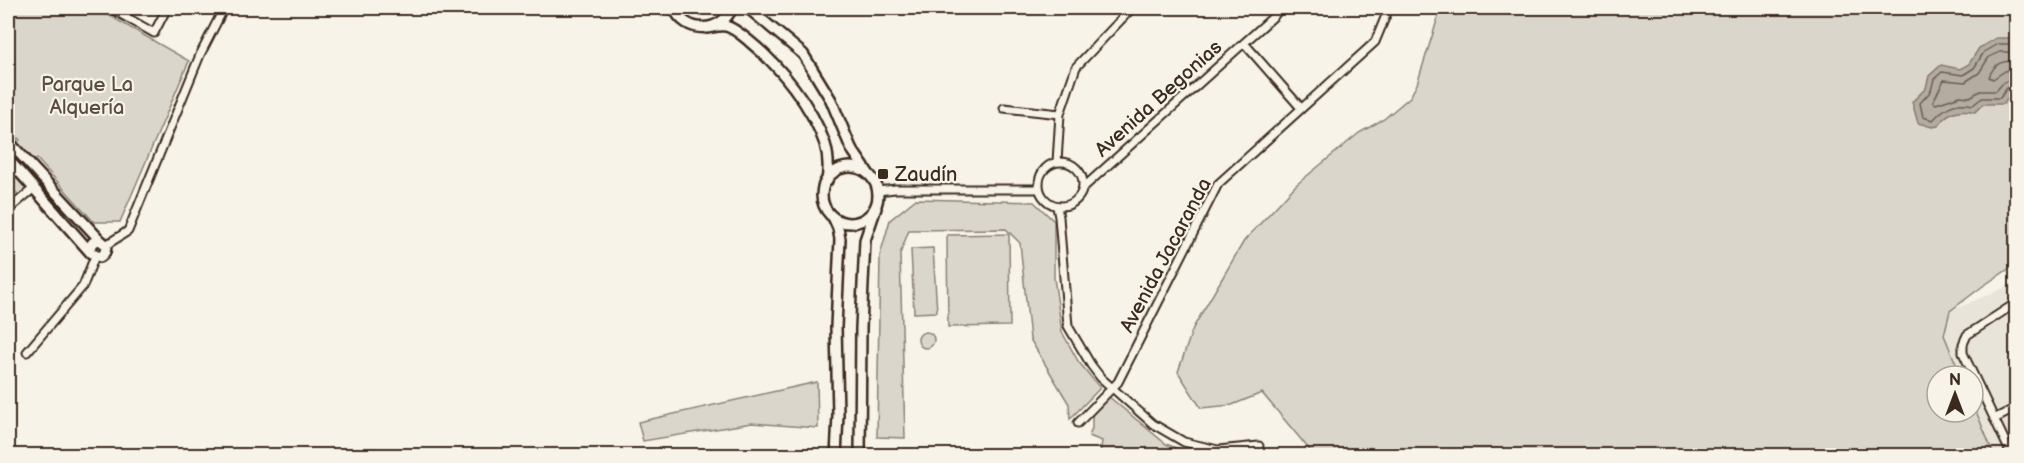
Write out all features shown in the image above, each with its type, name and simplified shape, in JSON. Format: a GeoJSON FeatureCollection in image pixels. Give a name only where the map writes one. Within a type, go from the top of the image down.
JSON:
{"type":"FeatureCollection","features":[{"type":"Feature","properties":{"kind":"main road"},"geometry":{"type":"LineString","coordinates":[[707,28],[723,21],[732,8]]}},
{"type":"Feature","properties":{"kind":"main road"},"geometry":{"type":"LineString","coordinates":[[748,8],[803,54],[831,100],[851,148],[877,186],[876,208],[865,240],[861,328],[860,456]]}},
{"type":"Feature","properties":{"kind":"main road"},"geometry":{"type":"LineString","coordinates":[[674,9],[682,20],[693,26],[707,28],[726,26],[740,33],[766,55],[790,82],[825,143],[830,166],[822,195],[824,205],[838,228],[840,239],[836,327],[838,415],[836,456]]}},
{"type":"Feature","properties":{"kind":"main road"},"geometry":{"type":"LineString","coordinates":[[8,141],[103,243],[106,250],[104,254],[100,257],[92,253],[8,159]]}},
{"type":"Feature","properties":{"kind":"main road"},"geometry":{"type":"LineString","coordinates":[[826,181],[841,169],[850,167],[868,173]]}},
{"type":"Feature","properties":{"kind":"main road"},"geometry":{"type":"LineString","coordinates":[[833,217],[841,222],[860,222],[876,208]]}},
{"type":"Feature","properties":{"kind":"main road"},"geometry":{"type":"LineString","coordinates":[[92,253],[90,244],[94,241],[103,243]]}},
{"type":"Feature","properties":{"kind":"street"},"geometry":{"type":"LineString","coordinates":[[110,8],[154,33],[167,8]]}},
{"type":"Feature","properties":{"kind":"street"},"geometry":{"type":"LineString","coordinates":[[103,243],[128,231],[200,55],[224,8]]}},
{"type":"Feature","properties":{"kind":"street"},"geometry":{"type":"LineString","coordinates":[[1058,162],[1060,114],[1076,66],[1132,8]]}},
{"type":"Feature","properties":{"kind":"street","name":"Avenida Begonias"},"geometry":{"type":"LineString","coordinates":[[1084,187],[1274,16],[1280,8]]}},
{"type":"Feature","properties":{"kind":"street","name":"Avenida Jacaranda"},"geometry":{"type":"LineString","coordinates":[[1078,423],[1118,382],[1218,184],[1375,42],[1389,8]]}},
{"type":"Feature","properties":{"kind":"street"},"geometry":{"type":"LineString","coordinates":[[1244,43],[1301,108]]}},
{"type":"Feature","properties":{"kind":"street"},"geometry":{"type":"LineString","coordinates":[[1004,108],[1060,114]]}},
{"type":"Feature","properties":{"kind":"street"},"geometry":{"type":"LineString","coordinates":[[1058,162],[1068,163],[1080,172],[1084,187],[1078,199],[1072,204],[1057,207],[1047,202],[1042,196],[1039,189],[1040,177],[1044,170],[1058,162]]}},
{"type":"Feature","properties":{"kind":"street"},"geometry":{"type":"LineString","coordinates":[[9,206],[34,188]]}},
{"type":"Feature","properties":{"kind":"street"},"geometry":{"type":"LineString","coordinates":[[878,191],[1039,189]]}},
{"type":"Feature","properties":{"kind":"street"},"geometry":{"type":"LineString","coordinates":[[1057,207],[1068,326],[1091,365],[1112,388],[1153,424],[1184,442],[1218,450],[1259,446]]}},
{"type":"Feature","properties":{"kind":"street"},"geometry":{"type":"LineString","coordinates":[[27,351],[83,286],[92,253]]}},
{"type":"Feature","properties":{"kind":"street"},"geometry":{"type":"LineString","coordinates":[[2012,456],[1963,353],[1963,344],[1967,335],[2016,303]]}},
{"type":"Feature","properties":{"kind":"street"},"geometry":{"type":"LineString","coordinates":[[1994,419],[2016,408]]}},
{"type":"Feature","properties":{"kind":"shaded area"},"geometry":{"type":"Polygon","coordinates":[[[2016,280],[2016,455],[1994,455],[1981,424],[1985,424],[1985,364],[1956,364],[1944,335],[1950,311],[2004,288],[2016,280]]]}},
{"type":"Feature","properties":{"kind":"green space","name":"Parque La Alquería"},"geometry":{"type":"Polygon","coordinates":[[[8,8],[96,8],[189,61],[120,222],[94,222],[37,159],[35,161],[16,143],[20,140],[18,138],[16,140],[8,131],[8,8]]]}},
{"type":"Feature","properties":{"kind":"green space"},"geometry":{"type":"Polygon","coordinates":[[[1441,8],[2016,8],[2016,264],[1950,311],[1944,335],[1956,364],[1925,364],[1925,424],[1981,424],[1994,455],[1314,455],[1262,393],[1232,405],[1201,408],[1178,372],[1193,328],[1244,241],[1296,185],[1359,133],[1384,119],[1410,97],[1417,84],[1441,8]]]}},
{"type":"Feature","properties":{"kind":"green space"},"geometry":{"type":"Polygon","coordinates":[[[8,163],[27,189],[19,195],[11,188],[14,182],[8,174],[8,163]]]}},
{"type":"Feature","properties":{"kind":"green space"},"geometry":{"type":"Polygon","coordinates":[[[916,199],[1034,202],[1054,221],[1054,278],[1062,332],[1078,361],[1100,388],[1070,419],[1069,404],[1030,339],[1020,243],[1006,229],[909,230],[900,254],[905,438],[877,437],[880,255],[890,220],[916,199]]]}},
{"type":"Feature","properties":{"kind":"green space"},"geometry":{"type":"Polygon","coordinates":[[[1009,234],[1010,326],[948,327],[947,235],[1009,234]]]}},
{"type":"Feature","properties":{"kind":"green space"},"geometry":{"type":"Polygon","coordinates":[[[933,248],[937,312],[914,313],[911,249],[933,248]]]}},
{"type":"Feature","properties":{"kind":"green space"},"geometry":{"type":"Polygon","coordinates":[[[926,332],[932,334],[934,340],[932,346],[926,348],[920,346],[918,340],[920,334],[926,332]]]}},
{"type":"Feature","properties":{"kind":"green space"},"geometry":{"type":"Polygon","coordinates":[[[817,382],[818,428],[752,423],[643,441],[638,422],[817,382]]]}},
{"type":"Feature","properties":{"kind":"green space"},"geometry":{"type":"Polygon","coordinates":[[[1108,396],[1166,444],[1194,455],[1100,455],[1102,441],[1089,436],[1092,428],[1092,414],[1108,396]]]}},
{"type":"Feature","properties":{"kind":"water"},"geometry":{"type":"Polygon","coordinates":[[[1996,38],[2016,38],[2016,90],[2011,93],[2004,104],[1983,104],[1975,112],[1954,112],[1945,117],[1938,126],[1932,127],[1918,123],[1912,102],[1926,88],[1929,76],[1941,65],[1960,69],[1969,64],[1979,48],[1996,38]]]}},
{"type":"Feature","properties":{"kind":"place","name":"Zaudín"},"geometry":{"type":"Point","coordinates":[883,174]}}]}
